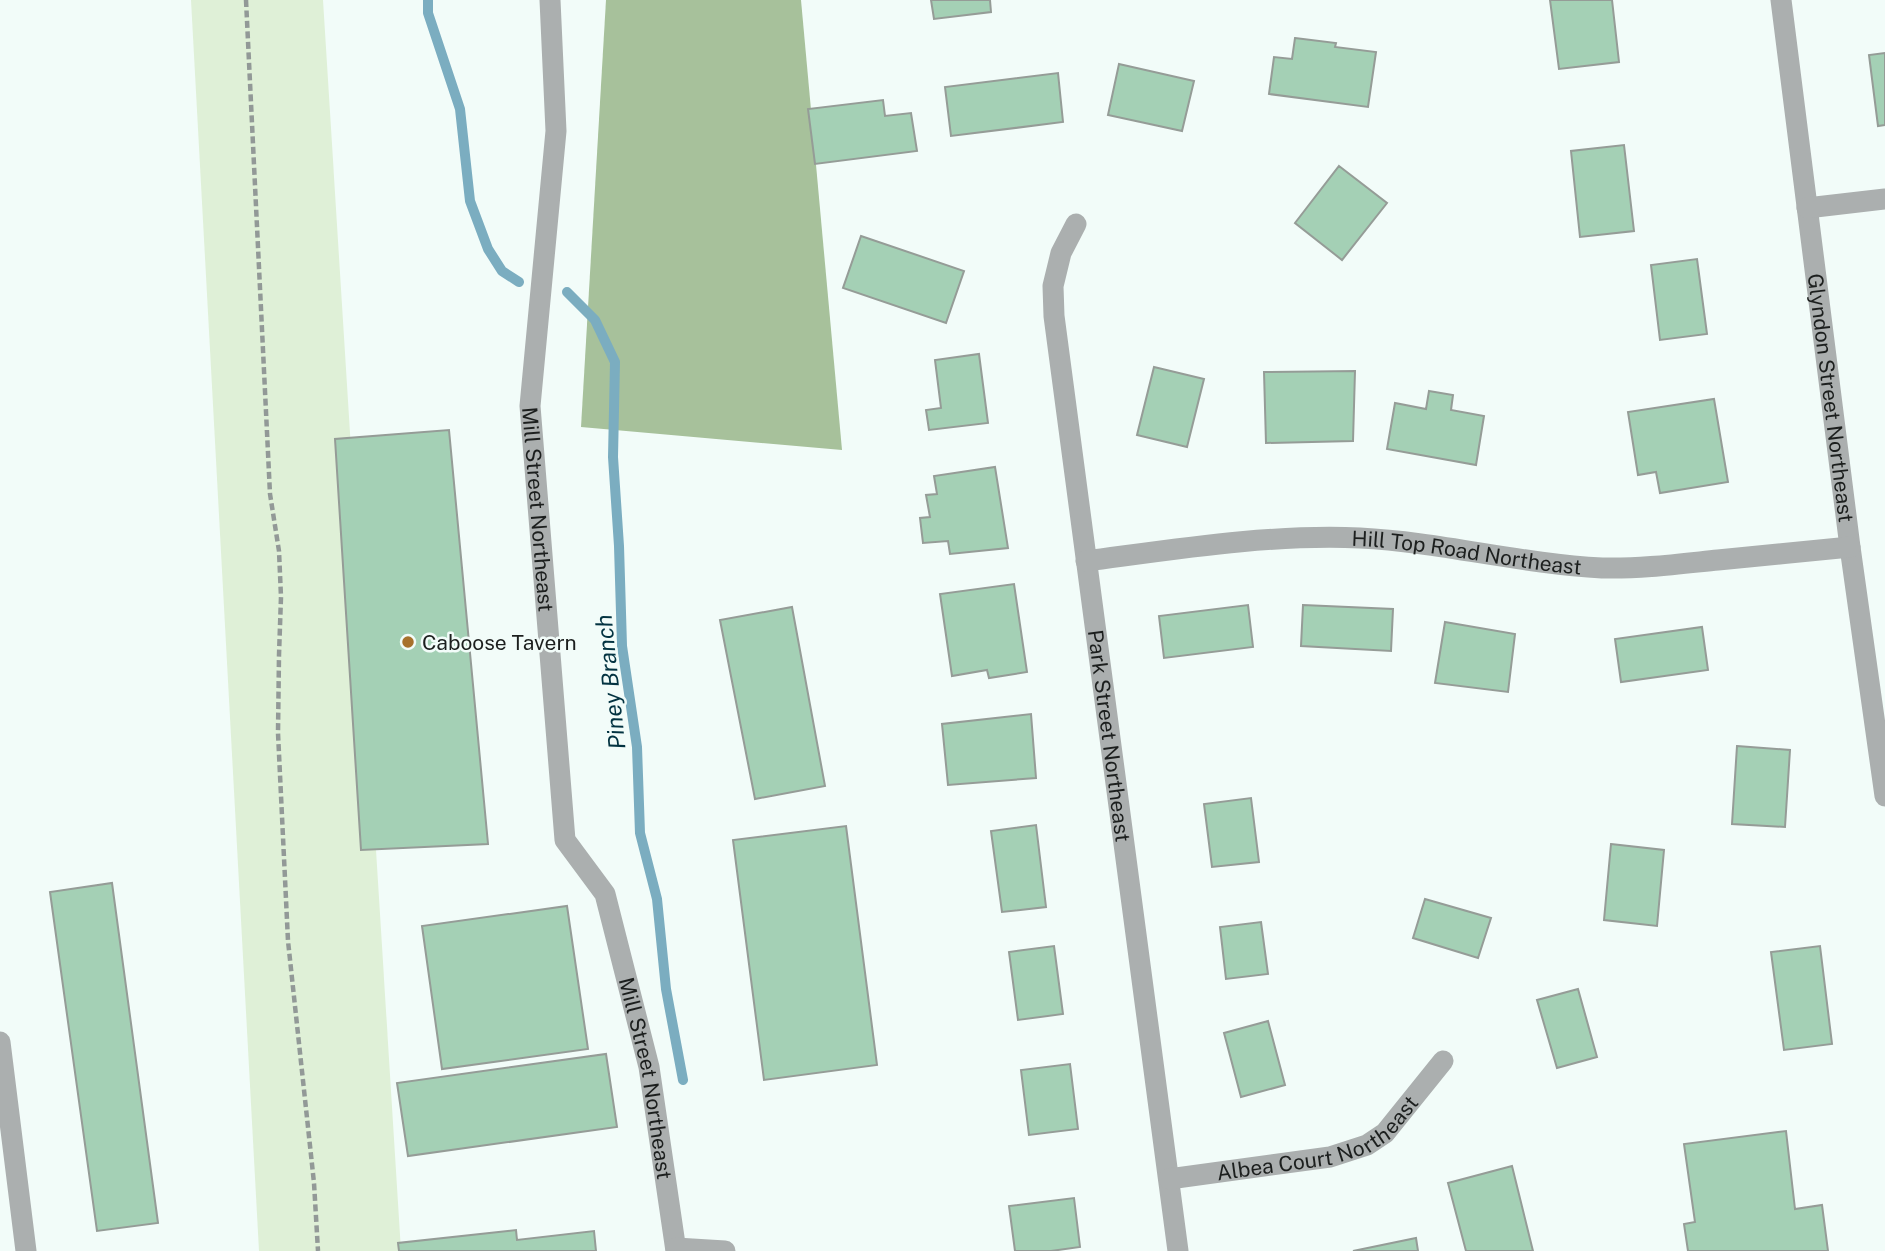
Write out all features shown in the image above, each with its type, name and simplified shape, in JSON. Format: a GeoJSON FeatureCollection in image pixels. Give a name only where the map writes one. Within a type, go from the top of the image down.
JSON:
{"type":"FeatureCollection","features":[{"type":"Feature","properties":{"kind":"street","name":"Mill Street Northeast"},"geometry":{"type":"LineString","coordinates":[[550,0],[556,131],[530,406],[565,840],[605,894],[649,1067],[676,1249]]}},
{"type":"Feature","properties":{"kind":"street","name":"Glyndon Street Northeast"},"geometry":{"type":"LineString","coordinates":[[1781,0],[1850,547],[1885,796]]}},
{"type":"Feature","properties":{"kind":"street"},"geometry":{"type":"LineString","coordinates":[[1807,208],[1885,199]]}},
{"type":"Feature","properties":{"kind":"street","name":"Park Street Northeast"},"geometry":{"type":"LineString","coordinates":[[1076,224],[1060,253],[1053,286],[1054,316],[1178,1251]]}},
{"type":"Feature","properties":{"kind":"street","name":"Hill Top Road Northeast"},"geometry":{"type":"LineString","coordinates":[[1086,561],[1215,544],[1286,538],[1360,538],[1408,542],[1601,568],[1654,567],[1850,547]]}},
{"type":"Feature","properties":{"kind":"street"},"geometry":{"type":"LineString","coordinates":[[0,1042],[26,1251]]}},
{"type":"Feature","properties":{"kind":"street","name":"Albea Court Northeast"},"geometry":{"type":"LineString","coordinates":[[1168,1179],[1330,1157],[1367,1145],[1385,1133],[1443,1061]]}},
{"type":"Feature","properties":{"kind":"street"},"geometry":{"type":"LineString","coordinates":[[676,1249],[725,1251]]}},
{"type":"Feature","properties":{"kind":"path"},"geometry":{"type":"LineString","coordinates":[[246,0],[270,494],[279,551],[281,597],[278,733],[288,941],[314,1184],[318,1251]]}},
{"type":"Feature","properties":{"kind":"green space"},"geometry":{"type":"Polygon","coordinates":[[[191,0],[323,0],[401,1251],[259,1251],[191,0]]]}},
{"type":"Feature","properties":{"kind":"green space"},"geometry":{"type":"Polygon","coordinates":[[[606,0],[801,0],[842,450],[581,427],[606,0]]]}},
{"type":"Feature","properties":{"kind":"building"},"geometry":{"type":"Polygon","coordinates":[[[931,0],[990,0],[991,12],[934,19],[931,0]]]}},
{"type":"Feature","properties":{"kind":"building"},"geometry":{"type":"Polygon","coordinates":[[[1550,0],[1612,0],[1619,62],[1559,69],[1550,0]]]}},
{"type":"Feature","properties":{"kind":"building"},"geometry":{"type":"Polygon","coordinates":[[[1295,38],[1376,52],[1368,107],[1269,94],[1274,57],[1292,59],[1295,38]]]}},
{"type":"Feature","properties":{"kind":"building"},"geometry":{"type":"Polygon","coordinates":[[[1885,53],[1885,125],[1878,126],[1869,55],[1885,53]]]}},
{"type":"Feature","properties":{"kind":"building"},"geometry":{"type":"Polygon","coordinates":[[[1119,64],[1194,81],[1182,131],[1108,115],[1119,64]]]}},
{"type":"Feature","properties":{"kind":"building"},"geometry":{"type":"Polygon","coordinates":[[[1058,73],[1063,122],[951,136],[945,87],[1058,73]]]}},
{"type":"Feature","properties":{"kind":"building"},"geometry":{"type":"Polygon","coordinates":[[[883,100],[885,116],[911,113],[917,151],[815,164],[808,109],[883,100]]]}},
{"type":"Feature","properties":{"kind":"building"},"geometry":{"type":"Polygon","coordinates":[[[1624,145],[1634,231],[1580,237],[1571,151],[1624,145]]]}},
{"type":"Feature","properties":{"kind":"building"},"geometry":{"type":"Polygon","coordinates":[[[1339,166],[1387,203],[1342,260],[1295,223],[1339,166]]]}},
{"type":"Feature","properties":{"kind":"building"},"geometry":{"type":"Polygon","coordinates":[[[861,236],[964,271],[946,323],[843,288],[861,236]]]}},
{"type":"Feature","properties":{"kind":"building"},"geometry":{"type":"Polygon","coordinates":[[[1697,259],[1707,334],[1660,340],[1651,265],[1697,259]]]}},
{"type":"Feature","properties":{"kind":"building"},"geometry":{"type":"Polygon","coordinates":[[[979,354],[988,423],[929,430],[926,410],[941,408],[935,360],[979,354]]]}},
{"type":"Feature","properties":{"kind":"building"},"geometry":{"type":"Polygon","coordinates":[[[1154,367],[1204,379],[1187,447],[1137,435],[1154,367]]]}},
{"type":"Feature","properties":{"kind":"building"},"geometry":{"type":"Polygon","coordinates":[[[1355,371],[1353,441],[1266,443],[1264,372],[1355,371]]]}},
{"type":"Feature","properties":{"kind":"building"},"geometry":{"type":"Polygon","coordinates":[[[1429,391],[1453,395],[1451,410],[1484,416],[1476,465],[1387,449],[1395,403],[1426,409],[1429,391]]]}},
{"type":"Feature","properties":{"kind":"building"},"geometry":{"type":"Polygon","coordinates":[[[1714,399],[1728,482],[1660,493],[1656,472],[1638,475],[1628,412],[1714,399]]]}},
{"type":"Feature","properties":{"kind":"building","name":"Caboose Tavern"},"geometry":{"type":"Polygon","coordinates":[[[449,430],[488,844],[361,850],[335,439],[449,430]]]}},
{"type":"Feature","properties":{"kind":"building"},"geometry":{"type":"Polygon","coordinates":[[[995,467],[1008,548],[950,554],[948,541],[923,543],[920,518],[930,517],[926,495],[937,494],[934,476],[995,467]]]}},
{"type":"Feature","properties":{"kind":"building"},"geometry":{"type":"Polygon","coordinates":[[[1014,584],[1027,672],[989,678],[987,670],[952,676],[940,594],[1014,584]]]}},
{"type":"Feature","properties":{"kind":"building"},"geometry":{"type":"Polygon","coordinates":[[[1248,605],[1253,647],[1164,658],[1159,616],[1248,605]]]}},
{"type":"Feature","properties":{"kind":"building"},"geometry":{"type":"Polygon","coordinates":[[[1303,605],[1393,609],[1391,651],[1301,646],[1303,605]]]}},
{"type":"Feature","properties":{"kind":"building"},"geometry":{"type":"Polygon","coordinates":[[[792,607],[825,786],[755,799],[720,620],[792,607]]]}},
{"type":"Feature","properties":{"kind":"building"},"geometry":{"type":"Polygon","coordinates":[[[1445,622],[1515,634],[1508,692],[1435,683],[1445,622]]]}},
{"type":"Feature","properties":{"kind":"building"},"geometry":{"type":"Polygon","coordinates":[[[1702,627],[1708,670],[1621,682],[1615,639],[1702,627]]]}},
{"type":"Feature","properties":{"kind":"building"},"geometry":{"type":"Polygon","coordinates":[[[1031,714],[1036,778],[948,785],[942,724],[1031,714]]]}},
{"type":"Feature","properties":{"kind":"building"},"geometry":{"type":"Polygon","coordinates":[[[1737,746],[1790,750],[1785,827],[1732,824],[1737,746]]]}},
{"type":"Feature","properties":{"kind":"building"},"geometry":{"type":"Polygon","coordinates":[[[1251,798],[1259,862],[1212,867],[1204,804],[1251,798]]]}},
{"type":"Feature","properties":{"kind":"building"},"geometry":{"type":"Polygon","coordinates":[[[1036,825],[1046,907],[1002,912],[991,831],[1036,825]]]}},
{"type":"Feature","properties":{"kind":"building"},"geometry":{"type":"Polygon","coordinates":[[[846,826],[877,1065],[764,1080],[733,840],[846,826]]]}},
{"type":"Feature","properties":{"kind":"building"},"geometry":{"type":"Polygon","coordinates":[[[1611,844],[1664,850],[1657,926],[1604,920],[1611,844]]]}},
{"type":"Feature","properties":{"kind":"building"},"geometry":{"type":"Polygon","coordinates":[[[112,883],[158,1223],[97,1231],[50,892],[112,883]]]}},
{"type":"Feature","properties":{"kind":"building"},"geometry":{"type":"Polygon","coordinates":[[[1425,899],[1491,918],[1478,958],[1413,938],[1425,899]]]}},
{"type":"Feature","properties":{"kind":"building"},"geometry":{"type":"Polygon","coordinates":[[[567,906],[588,1049],[442,1069],[422,926],[567,906]]]}},
{"type":"Feature","properties":{"kind":"building"},"geometry":{"type":"Polygon","coordinates":[[[1261,922],[1268,974],[1226,979],[1220,927],[1261,922]]]}},
{"type":"Feature","properties":{"kind":"building"},"geometry":{"type":"Polygon","coordinates":[[[1054,946],[1063,1014],[1018,1020],[1009,952],[1054,946]]]}},
{"type":"Feature","properties":{"kind":"building"},"geometry":{"type":"Polygon","coordinates":[[[1820,946],[1832,1044],[1784,1050],[1771,952],[1820,946]]]}},
{"type":"Feature","properties":{"kind":"building"},"geometry":{"type":"Polygon","coordinates":[[[1578,989],[1597,1057],[1557,1068],[1537,1000],[1578,989]]]}},
{"type":"Feature","properties":{"kind":"building"},"geometry":{"type":"Polygon","coordinates":[[[1268,1021],[1285,1085],[1241,1097],[1224,1033],[1268,1021]]]}},
{"type":"Feature","properties":{"kind":"building"},"geometry":{"type":"Polygon","coordinates":[[[606,1054],[617,1127],[408,1156],[397,1083],[606,1054]]]}},
{"type":"Feature","properties":{"kind":"building"},"geometry":{"type":"Polygon","coordinates":[[[1070,1064],[1078,1129],[1029,1135],[1021,1070],[1070,1064]]]}},
{"type":"Feature","properties":{"kind":"building"},"geometry":{"type":"Polygon","coordinates":[[[1786,1131],[1795,1209],[1822,1205],[1828,1251],[1688,1251],[1684,1224],[1695,1222],[1684,1144],[1786,1131]]]}},
{"type":"Feature","properties":{"kind":"building"},"geometry":{"type":"Polygon","coordinates":[[[1512,1166],[1533,1251],[1466,1251],[1448,1183],[1512,1166]]]}},
{"type":"Feature","properties":{"kind":"building"},"geometry":{"type":"Polygon","coordinates":[[[1074,1198],[1080,1247],[1051,1251],[1015,1251],[1009,1206],[1074,1198]]]}},
{"type":"Feature","properties":{"kind":"building"},"geometry":{"type":"Polygon","coordinates":[[[516,1230],[517,1240],[594,1231],[596,1251],[399,1251],[398,1243],[516,1230]]]}},
{"type":"Feature","properties":{"kind":"building"},"geometry":{"type":"Polygon","coordinates":[[[1416,1238],[1418,1251],[1353,1251],[1416,1238]]]}},
{"type":"Feature","properties":{"kind":"waterway","name":"Piney Branch"},"geometry":{"type":"LineString","coordinates":[[428,0],[428,13],[460,109],[470,201],[488,249],[502,271],[519,282]]}},
{"type":"Feature","properties":{"kind":"waterway","name":"Piney Branch"},"geometry":{"type":"LineString","coordinates":[[567,292],[595,320],[615,362],[613,457],[622,646],[637,747],[640,833],[657,899],[666,989],[683,1080]]}},
{"type":"Feature","properties":{"kind":"place","name":"Caboose Tavern"},"geometry":{"type":"Point","coordinates":[408,642]}}]}
